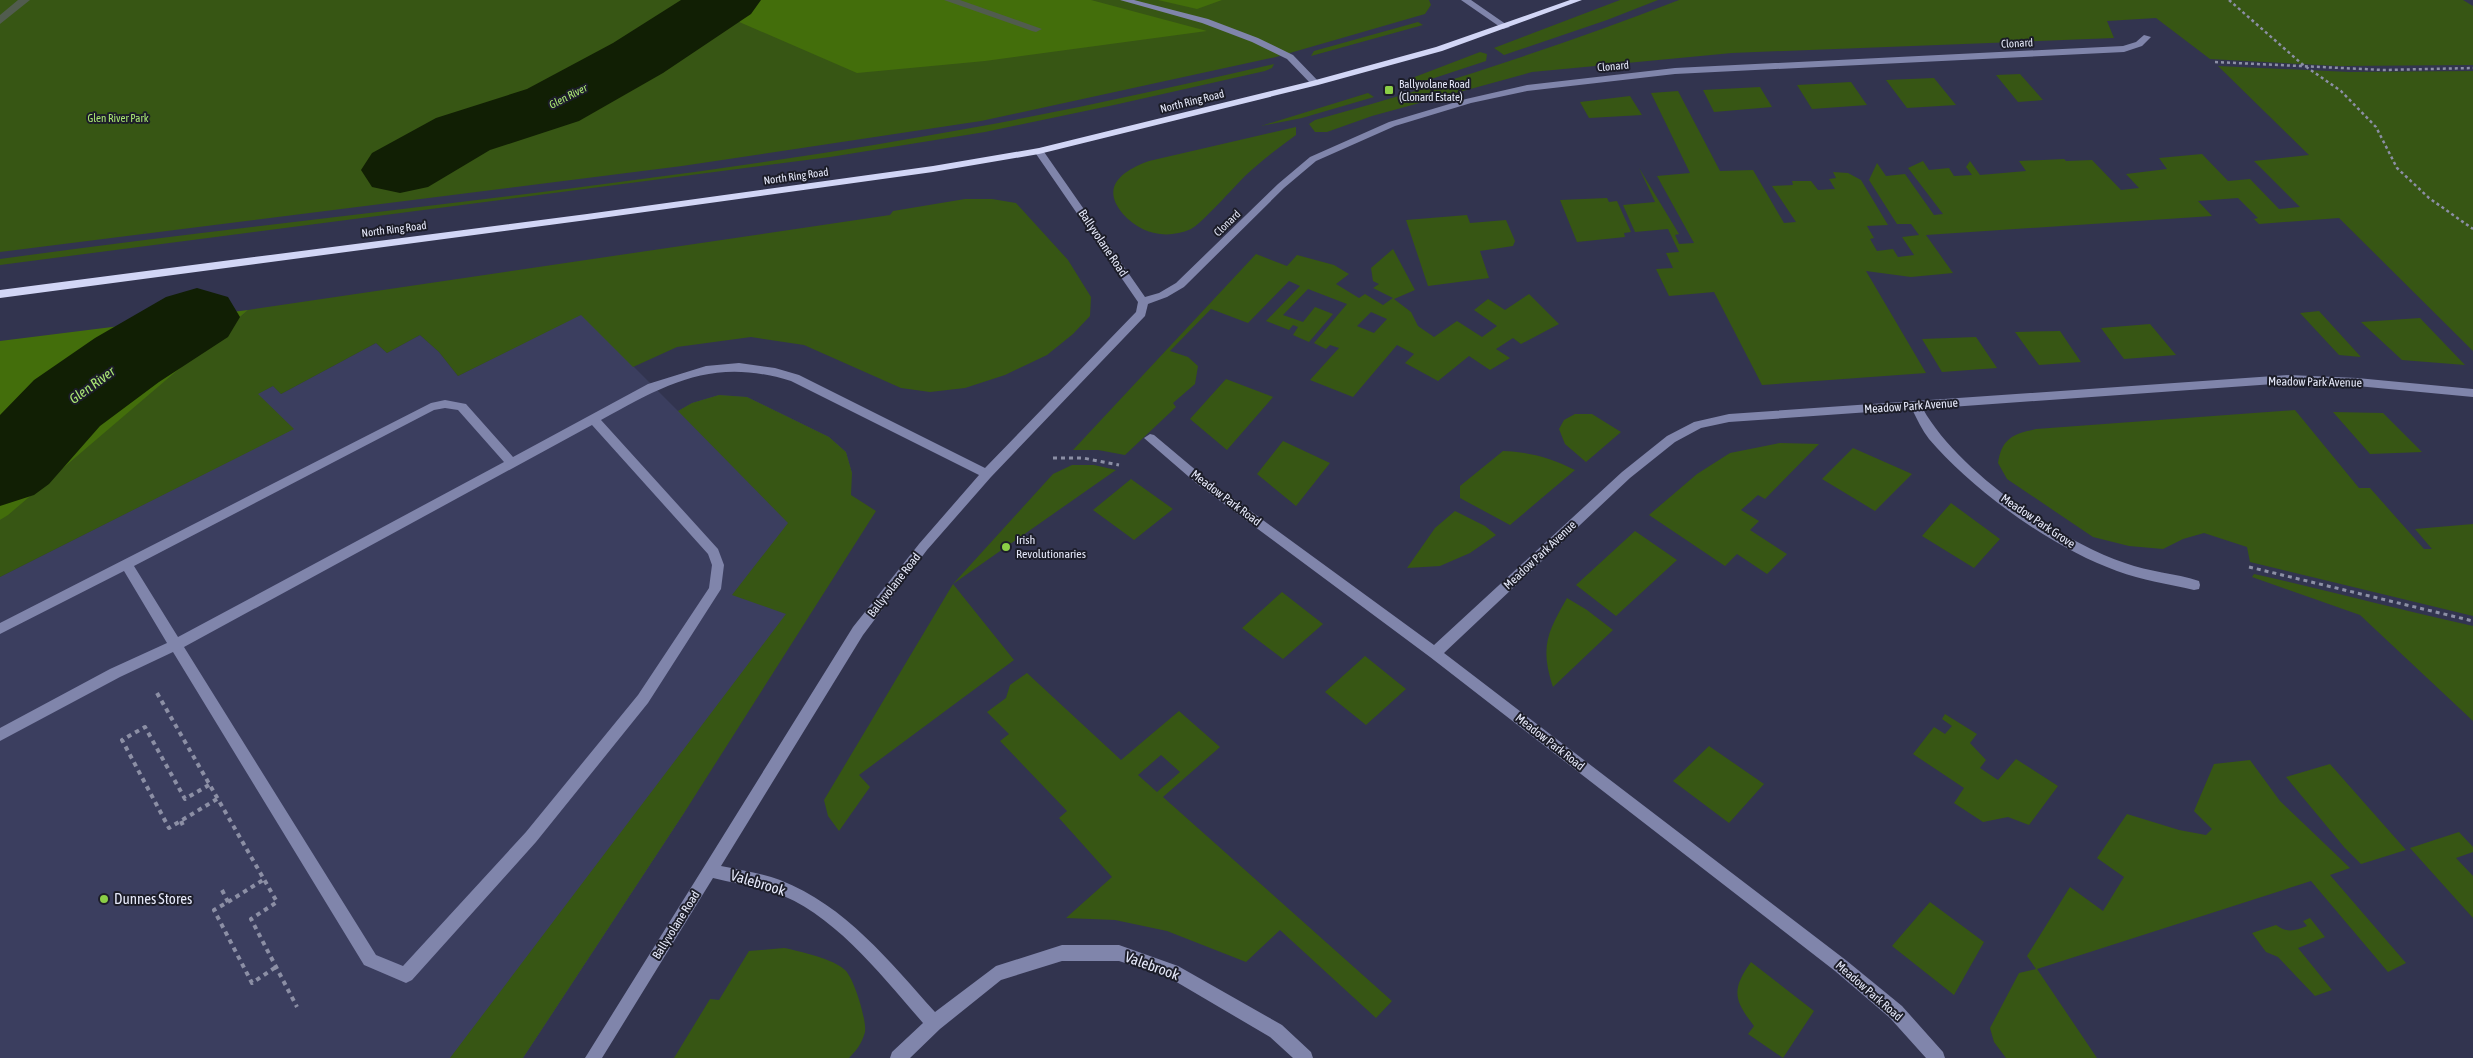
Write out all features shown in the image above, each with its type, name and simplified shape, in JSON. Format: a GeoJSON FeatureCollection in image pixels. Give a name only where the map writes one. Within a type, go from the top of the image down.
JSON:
{"type":"FeatureCollection","features":[{"type":"Feature","properties":{"kind":"main road","name":"North Ring Road"},"geometry":{"type":"LineString","coordinates":[[0,294],[587,218],[924,170],[1040,151],[1315,83],[1440,49],[1578,0]]}},
{"type":"Feature","properties":{"kind":"street"},"geometry":{"type":"LineString","coordinates":[[1124,0],[1205,21],[1255,40],[1290,57],[1315,83]]}},
{"type":"Feature","properties":{"kind":"street"},"geometry":{"type":"LineString","coordinates":[[1465,0],[1506,27]]}},
{"type":"Feature","properties":{"kind":"street","name":"Clonard"},"geometry":{"type":"LineString","coordinates":[[1143,302],[1163,295],[1180,285],[1281,186],[1313,159],[1392,124],[1469,101],[1527,88],[1592,79],[1685,71],[2124,49],[2139,44],[2148,37]]}},
{"type":"Feature","properties":{"kind":"street","name":"Ballyvolane Road"},"geometry":{"type":"LineString","coordinates":[[593,1058],[858,631],[923,547],[988,474],[1141,313],[1143,302],[1040,151]]}},
{"type":"Feature","properties":{"kind":"street"},"geometry":{"type":"LineString","coordinates":[[0,735],[115,673],[176,645],[652,387],[711,368],[744,365],[768,368],[796,378],[988,474]]}},
{"type":"Feature","properties":{"kind":"street","name":"Meadow Park Avenue"},"geometry":{"type":"LineString","coordinates":[[1435,653],[1626,475],[1671,439],[1698,425],[1729,418],[2290,379],[2357,382],[2473,392]]}},
{"type":"Feature","properties":{"kind":"street"},"geometry":{"type":"LineString","coordinates":[[0,629],[431,407],[446,404],[462,407],[512,463]]}},
{"type":"Feature","properties":{"kind":"street","name":"Meadow Park Grove"},"geometry":{"type":"LineString","coordinates":[[1915,406],[1931,433],[1953,458],[2002,497],[2073,546],[2120,567],[2194,585]]}},
{"type":"Feature","properties":{"kind":"street"},"geometry":{"type":"LineString","coordinates":[[126,564],[370,960],[406,975],[531,837],[643,699],[715,589],[718,564],[714,552],[592,419]]}},
{"type":"Feature","properties":{"kind":"street","name":"Meadow Park Road"},"geometry":{"type":"LineString","coordinates":[[1150,438],[1200,480],[1435,653],[1841,966],[1896,1012],[1937,1058]]}},
{"type":"Feature","properties":{"kind":"street","name":"Valebrook"},"geometry":{"type":"LineString","coordinates":[[710,870],[777,886],[821,908],[872,954],[934,1023]]}},
{"type":"Feature","properties":{"kind":"street","name":"Valebrook"},"geometry":{"type":"LineString","coordinates":[[898,1058],[934,1023],[996,974],[1062,953],[1118,954],[1172,971],[1215,994],[1276,1031],[1305,1058]]}},
{"type":"Feature","properties":{"kind":"path"},"geometry":{"type":"LineString","coordinates":[[2230,0],[2304,66],[2341,91],[2376,127],[2397,168],[2429,198],[2473,229]]}},
{"type":"Feature","properties":{"kind":"path"},"geometry":{"type":"LineString","coordinates":[[2215,62],[2384,70],[2473,68]]}},
{"type":"Feature","properties":{"kind":"path"},"geometry":{"type":"LineString","coordinates":[[1053,458],[1083,458],[1119,465]]}},
{"type":"Feature","properties":{"kind":"path"},"geometry":{"type":"LineString","coordinates":[[2249,567],[2320,582],[2398,604],[2473,621]]}},
{"type":"Feature","properties":{"kind":"path"},"geometry":{"type":"LineString","coordinates":[[153,689],[276,902],[251,919],[297,1007]]}},
{"type":"Feature","properties":{"kind":"path"},"geometry":{"type":"LineString","coordinates":[[209,785],[185,799],[145,727],[122,740],[169,828],[217,800]]}},
{"type":"Feature","properties":{"kind":"path"},"geometry":{"type":"LineString","coordinates":[[181,821],[184,828]]}},
{"type":"Feature","properties":{"kind":"path"},"geometry":{"type":"LineString","coordinates":[[263,880],[214,910],[252,983],[276,967]]}},
{"type":"Feature","properties":{"kind":"path"},"geometry":{"type":"LineString","coordinates":[[222,890],[228,902]]}},
{"type":"Feature","properties":{"kind":"shaded area"},"geometry":{"type":"Polygon","coordinates":[[[581,314],[678,411],[692,403],[719,395],[747,397],[829,437],[846,452],[852,473],[817,583],[684,813],[523,1058],[0,1058],[0,577],[293,429],[257,394],[273,386],[281,394],[376,343],[387,353],[420,335],[439,352],[458,376],[581,314]]]}},
{"type":"Feature","properties":{"kind":"green space","name":"Glen River Park"},"geometry":{"type":"Polygon","coordinates":[[[0,0],[1429,0],[1431,5],[1425,14],[1276,57],[981,121],[682,166],[0,252],[0,0]]]}},
{"type":"Feature","properties":{"kind":"green space"},"geometry":{"type":"Polygon","coordinates":[[[719,0],[1091,0],[1207,31],[985,61],[857,73],[737,21],[719,0]]]}},
{"type":"Feature","properties":{"kind":"green space"},"geometry":{"type":"Polygon","coordinates":[[[1158,0],[1222,0],[1197,9],[1158,0]]]}},
{"type":"Feature","properties":{"kind":"green space"},"geometry":{"type":"Polygon","coordinates":[[[1620,0],[1658,0],[1607,20],[1504,55],[1494,48],[1620,0]]]}},
{"type":"Feature","properties":{"kind":"green space"},"geometry":{"type":"Polygon","coordinates":[[[1679,0],[2463,0],[2473,6],[2473,65],[2338,66],[2210,59],[2156,18],[2107,21],[2114,38],[1732,53],[1532,72],[1372,116],[1327,132],[1315,132],[1309,124],[1315,120],[1499,64],[1679,0]]]}},
{"type":"Feature","properties":{"kind":"green space"},"geometry":{"type":"Polygon","coordinates":[[[1418,22],[1423,25],[1311,56],[1314,51],[1418,22]]]}},
{"type":"Feature","properties":{"kind":"green space"},"geometry":{"type":"Polygon","coordinates":[[[1480,52],[1487,54],[1486,61],[1404,88],[1399,83],[1480,52]]]}},
{"type":"Feature","properties":{"kind":"green space"},"geometry":{"type":"Polygon","coordinates":[[[1274,64],[1272,68],[1265,71],[1114,105],[985,132],[830,157],[0,265],[0,259],[615,183],[860,147],[1055,112],[1274,64]]]}},
{"type":"Feature","properties":{"kind":"green space"},"geometry":{"type":"Polygon","coordinates":[[[2218,66],[2349,72],[2473,71],[2473,351],[2339,218],[2259,224],[2254,219],[2258,218],[2238,198],[2198,201],[2212,216],[1926,235],[1953,273],[1911,277],[1866,271],[1926,373],[1762,385],[1714,292],[1669,296],[1656,269],[1673,268],[1666,253],[1679,252],[1668,229],[1635,232],[1623,205],[1655,202],[1639,168],[1679,234],[1675,235],[1679,244],[1694,243],[1657,176],[1690,173],[1651,93],[1678,91],[1720,171],[1753,170],[1784,223],[1796,222],[1772,186],[1793,185],[1792,181],[1811,181],[1818,190],[1835,189],[1829,179],[1836,178],[1833,172],[1848,173],[1861,180],[1888,225],[1867,226],[1874,238],[1870,239],[1877,251],[1893,249],[1898,257],[1914,255],[1902,237],[1919,235],[1911,224],[1897,224],[1869,180],[1877,163],[1886,176],[1905,174],[1934,215],[1943,214],[1908,168],[1923,161],[1929,170],[1949,168],[1954,176],[1972,175],[1966,167],[1970,161],[1980,175],[2026,171],[2019,161],[2092,160],[2121,190],[2139,188],[2126,174],[2167,169],[2159,158],[2202,154],[2228,181],[2250,179],[2279,209],[2300,207],[2254,161],[2309,155],[2218,66]]]}},
{"type":"Feature","properties":{"kind":"green space"},"geometry":{"type":"Polygon","coordinates":[[[2020,74],[2043,100],[2018,102],[1996,75],[2020,74]]]}},
{"type":"Feature","properties":{"kind":"green space"},"geometry":{"type":"Polygon","coordinates":[[[1934,78],[1956,105],[1907,108],[1886,80],[1934,78]]]}},
{"type":"Feature","properties":{"kind":"green space"},"geometry":{"type":"Polygon","coordinates":[[[1851,82],[1867,105],[1812,109],[1797,85],[1851,82]]]}},
{"type":"Feature","properties":{"kind":"green space"},"geometry":{"type":"Polygon","coordinates":[[[1760,87],[1772,107],[1714,112],[1703,90],[1760,87]]]}},
{"type":"Feature","properties":{"kind":"green space"},"geometry":{"type":"Polygon","coordinates":[[[1368,93],[1374,97],[1302,118],[1261,126],[1368,93]]]}},
{"type":"Feature","properties":{"kind":"green space"},"geometry":{"type":"Polygon","coordinates":[[[1630,96],[1642,115],[1589,118],[1580,102],[1630,96]]]}},
{"type":"Feature","properties":{"kind":"green space"},"geometry":{"type":"Polygon","coordinates":[[[1296,127],[1296,135],[1251,170],[1191,229],[1172,234],[1154,233],[1130,221],[1116,204],[1113,195],[1114,187],[1118,180],[1131,169],[1149,161],[1296,127]]]}},
{"type":"Feature","properties":{"kind":"green space"},"geometry":{"type":"Polygon","coordinates":[[[1607,198],[1609,202],[1617,201],[1631,232],[1624,233],[1625,237],[1577,242],[1560,200],[1607,198]]]}},
{"type":"Feature","properties":{"kind":"green space"},"geometry":{"type":"Polygon","coordinates":[[[965,199],[992,199],[1016,203],[1068,260],[1091,297],[1090,316],[1073,334],[1047,355],[1005,375],[965,388],[930,392],[901,388],[804,345],[751,337],[677,347],[633,367],[581,315],[458,376],[439,352],[420,335],[387,353],[376,343],[281,394],[273,386],[258,394],[294,429],[0,577],[0,520],[248,310],[890,215],[893,211],[965,199]]]}},
{"type":"Feature","properties":{"kind":"green space"},"geometry":{"type":"Polygon","coordinates":[[[1467,215],[1470,223],[1506,220],[1515,241],[1513,246],[1480,251],[1489,278],[1428,286],[1406,220],[1467,215]]]}},
{"type":"Feature","properties":{"kind":"green space"},"geometry":{"type":"Polygon","coordinates":[[[1393,249],[1415,290],[1394,299],[1411,312],[1418,326],[1434,337],[1457,321],[1482,337],[1497,326],[1474,310],[1488,299],[1505,310],[1529,294],[1559,324],[1521,344],[1513,338],[1496,349],[1510,358],[1490,370],[1469,356],[1438,381],[1405,363],[1414,354],[1397,345],[1353,397],[1310,380],[1339,348],[1330,345],[1326,349],[1314,343],[1347,304],[1308,289],[1283,315],[1303,322],[1315,307],[1333,314],[1309,342],[1293,335],[1298,327],[1293,325],[1289,330],[1266,321],[1300,286],[1289,281],[1248,323],[1211,309],[1170,351],[1188,357],[1198,366],[1195,384],[1173,403],[1176,407],[1125,455],[1098,450],[1073,450],[1256,254],[1287,266],[1297,255],[1334,265],[1349,274],[1336,284],[1359,298],[1365,294],[1383,305],[1393,298],[1373,288],[1379,284],[1373,281],[1371,268],[1393,249]],[[1371,312],[1357,326],[1374,333],[1387,319],[1371,312]]]}},
{"type":"Feature","properties":{"kind":"green space"},"geometry":{"type":"Polygon","coordinates":[[[248,310],[8,515],[0,520],[0,341],[248,310]]]}},
{"type":"Feature","properties":{"kind":"green space"},"geometry":{"type":"Polygon","coordinates":[[[2319,311],[2361,357],[2339,355],[2300,313],[2319,311]]]}},
{"type":"Feature","properties":{"kind":"green space"},"geometry":{"type":"Polygon","coordinates":[[[2420,318],[2465,365],[2402,360],[2361,322],[2420,318]]]}},
{"type":"Feature","properties":{"kind":"green space"},"geometry":{"type":"Polygon","coordinates":[[[2150,324],[2176,355],[2124,359],[2101,328],[2150,324]]]}},
{"type":"Feature","properties":{"kind":"green space"},"geometry":{"type":"Polygon","coordinates":[[[2060,331],[2081,362],[2039,365],[2015,332],[2060,331]]]}},
{"type":"Feature","properties":{"kind":"green space"},"geometry":{"type":"Polygon","coordinates":[[[1976,337],[1997,368],[1942,372],[1922,339],[1976,337]]]}},
{"type":"Feature","properties":{"kind":"green space"},"geometry":{"type":"Polygon","coordinates":[[[1226,379],[1273,397],[1227,450],[1190,419],[1226,379]]]}},
{"type":"Feature","properties":{"kind":"green space"},"geometry":{"type":"Polygon","coordinates":[[[719,395],[747,397],[829,437],[846,452],[852,473],[851,495],[876,511],[684,813],[523,1058],[450,1058],[786,614],[732,595],[788,523],[678,411],[692,403],[719,395]]]}},
{"type":"Feature","properties":{"kind":"green space"},"geometry":{"type":"Polygon","coordinates":[[[2295,410],[2359,488],[2370,488],[2424,549],[2432,549],[2415,529],[2473,524],[2473,616],[2250,562],[2247,547],[2204,533],[2183,539],[2163,549],[2129,546],[2093,537],[2007,479],[1998,463],[2002,448],[2010,438],[2036,429],[2295,410]]]}},
{"type":"Feature","properties":{"kind":"green space"},"geometry":{"type":"Polygon","coordinates":[[[2333,412],[2383,413],[2422,452],[2370,454],[2333,412]]]}},
{"type":"Feature","properties":{"kind":"green space"},"geometry":{"type":"Polygon","coordinates":[[[1575,414],[1592,414],[1621,432],[1586,462],[1565,444],[1559,429],[1564,420],[1575,414]]]}},
{"type":"Feature","properties":{"kind":"green space"},"geometry":{"type":"Polygon","coordinates":[[[1283,441],[1330,463],[1296,506],[1257,474],[1283,441]]]}},
{"type":"Feature","properties":{"kind":"green space"},"geometry":{"type":"Polygon","coordinates":[[[1780,443],[1819,444],[1765,499],[1758,495],[1741,510],[1759,521],[1750,530],[1787,554],[1767,574],[1737,554],[1725,566],[1649,515],[1697,474],[1730,453],[1780,443]]]}},
{"type":"Feature","properties":{"kind":"green space"},"geometry":{"type":"Polygon","coordinates":[[[1853,448],[1912,474],[1875,511],[1822,479],[1853,448]]]}},
{"type":"Feature","properties":{"kind":"green space"},"geometry":{"type":"Polygon","coordinates":[[[1503,451],[1540,456],[1575,470],[1510,525],[1460,498],[1460,486],[1503,451]]]}},
{"type":"Feature","properties":{"kind":"green space"},"geometry":{"type":"Polygon","coordinates":[[[1072,465],[1094,465],[1116,470],[953,584],[1053,474],[1072,465]]]}},
{"type":"Feature","properties":{"kind":"green space"},"geometry":{"type":"Polygon","coordinates":[[[1131,479],[1173,509],[1134,540],[1093,510],[1131,479]]]}},
{"type":"Feature","properties":{"kind":"green space"},"geometry":{"type":"Polygon","coordinates":[[[1951,503],[2000,539],[1974,568],[1922,536],[1951,503]]]}},
{"type":"Feature","properties":{"kind":"green space"},"geometry":{"type":"Polygon","coordinates":[[[1455,511],[1485,526],[1496,535],[1470,553],[1440,566],[1407,568],[1435,528],[1455,511]]]}},
{"type":"Feature","properties":{"kind":"green space"},"geometry":{"type":"Polygon","coordinates":[[[1635,531],[1677,560],[1616,616],[1576,585],[1635,531]]]}},
{"type":"Feature","properties":{"kind":"green space"},"geometry":{"type":"Polygon","coordinates":[[[2254,574],[2473,626],[2473,721],[2360,615],[2252,577],[2254,574]]]}},
{"type":"Feature","properties":{"kind":"green space"},"geometry":{"type":"Polygon","coordinates":[[[953,584],[1014,660],[859,775],[870,787],[839,831],[828,816],[824,800],[953,584]]]}},
{"type":"Feature","properties":{"kind":"green space"},"geometry":{"type":"Polygon","coordinates":[[[1282,592],[1323,624],[1283,659],[1242,628],[1282,592]]]}},
{"type":"Feature","properties":{"kind":"green space"},"geometry":{"type":"Polygon","coordinates":[[[1567,598],[1587,610],[1613,630],[1553,687],[1546,650],[1550,631],[1567,598]]]}},
{"type":"Feature","properties":{"kind":"green space"},"geometry":{"type":"Polygon","coordinates":[[[1365,656],[1406,689],[1366,725],[1325,692],[1365,656]]]}},
{"type":"Feature","properties":{"kind":"green space"},"geometry":{"type":"Polygon","coordinates":[[[1027,673],[1121,760],[1179,711],[1220,747],[1163,797],[1392,1001],[1376,1018],[1280,930],[1246,962],[1167,931],[1115,920],[1066,918],[1112,877],[1059,818],[1067,811],[1000,741],[1009,734],[987,712],[1006,698],[1010,685],[1027,673]],[[1161,755],[1138,775],[1157,792],[1180,772],[1161,755]]]}},
{"type":"Feature","properties":{"kind":"green space"},"geometry":{"type":"Polygon","coordinates":[[[1945,714],[1977,734],[1970,743],[1986,760],[1980,768],[1998,780],[2016,759],[2058,786],[2029,825],[2008,817],[1983,822],[1954,803],[1964,788],[1913,754],[1934,727],[1945,734],[1952,726],[1942,719],[1945,714]]]}},
{"type":"Feature","properties":{"kind":"green space"},"geometry":{"type":"Polygon","coordinates":[[[1709,746],[1764,784],[1729,823],[1673,781],[1709,746]]]}},
{"type":"Feature","properties":{"kind":"green space"},"geometry":{"type":"Polygon","coordinates":[[[2250,760],[2280,801],[2350,868],[2330,875],[2406,963],[2388,972],[2311,881],[2037,969],[2097,1058],[2006,1058],[1994,1042],[1990,1028],[2019,973],[2036,969],[2027,956],[2070,887],[2103,911],[2124,877],[2097,858],[2127,814],[2179,830],[2206,835],[2212,829],[2194,811],[2214,764],[2250,760]]]}},
{"type":"Feature","properties":{"kind":"green space"},"geometry":{"type":"Polygon","coordinates":[[[2330,764],[2406,850],[2361,864],[2344,847],[2286,777],[2330,764]]]}},
{"type":"Feature","properties":{"kind":"green space"},"geometry":{"type":"Polygon","coordinates":[[[2459,832],[2473,847],[2473,852],[2456,858],[2473,876],[2473,918],[2410,848],[2459,832]]]}},
{"type":"Feature","properties":{"kind":"green space"},"geometry":{"type":"Polygon","coordinates":[[[1930,902],[1984,942],[1954,995],[1892,946],[1930,902]]]}},
{"type":"Feature","properties":{"kind":"green space"},"geometry":{"type":"Polygon","coordinates":[[[2310,918],[2325,937],[2298,948],[2332,990],[2315,996],[2278,957],[2266,952],[2252,933],[2276,925],[2287,930],[2298,929],[2307,926],[2303,921],[2310,918]]]}},
{"type":"Feature","properties":{"kind":"green space"},"geometry":{"type":"Polygon","coordinates":[[[784,948],[807,953],[833,962],[849,975],[859,1000],[865,1032],[861,1043],[849,1058],[674,1058],[710,999],[719,1000],[749,951],[784,948]]]}},
{"type":"Feature","properties":{"kind":"green space"},"geometry":{"type":"Polygon","coordinates":[[[1751,962],[1814,1011],[1783,1058],[1748,1034],[1754,1026],[1739,1002],[1738,988],[1740,980],[1751,962]]]}},
{"type":"Feature","properties":{"kind":"waterway"},"geometry":{"type":"LineString","coordinates":[[0,21],[25,0]]}},
{"type":"Feature","properties":{"kind":"waterway","name":"Glen River"},"geometry":{"type":"LineString","coordinates":[[400,170],[463,134],[553,105],[638,58],[727,0]]}},
{"type":"Feature","properties":{"kind":"waterway"},"geometry":{"type":"LineString","coordinates":[[949,0],[1036,29]]}},
{"type":"Feature","properties":{"kind":"waterway","name":"Glen River"},"geometry":{"type":"LineString","coordinates":[[0,470],[15,459],[67,403],[127,360],[197,317]]}},
{"type":"Feature","properties":{"kind":"place","name":"Ballyvolane Road (Clonard Estate)"},"geometry":{"type":"Point","coordinates":[1389,90]}},
{"type":"Feature","properties":{"kind":"place","name":"Irish Revolutionaries"},"geometry":{"type":"Point","coordinates":[1006,547]}},
{"type":"Feature","properties":{"kind":"place","name":"Dunnes Stores"},"geometry":{"type":"Point","coordinates":[104,899]}}]}
